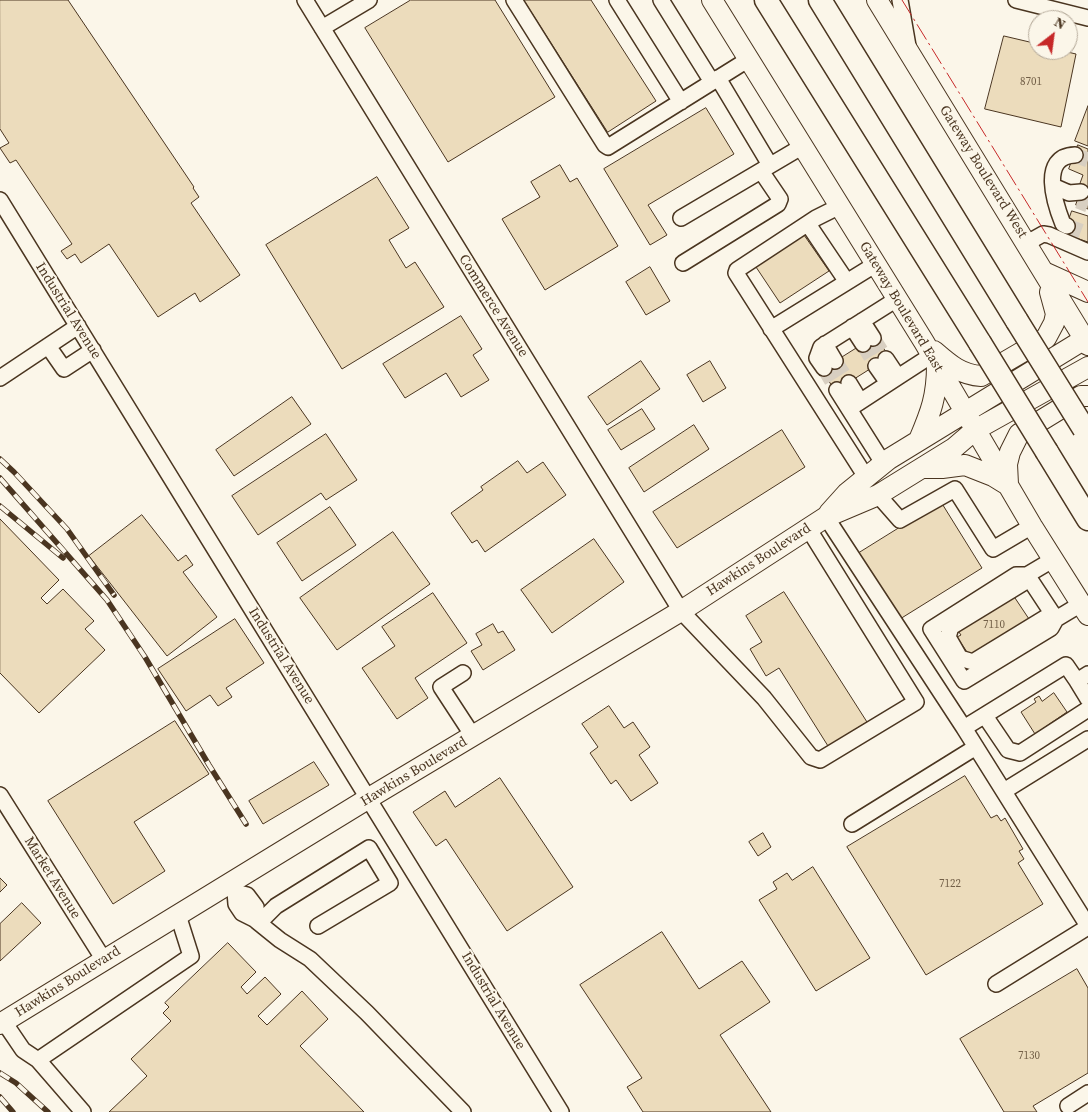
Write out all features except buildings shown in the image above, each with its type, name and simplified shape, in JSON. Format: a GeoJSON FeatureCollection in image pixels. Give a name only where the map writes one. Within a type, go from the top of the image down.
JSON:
{"type":"FeatureCollection","features":[{"type":"Feature","properties":{"kind":"highway"},"geometry":{"type":"LineString","coordinates":[[758,0],[808,70]]}},
{"type":"Feature","properties":{"kind":"highway"},"geometry":{"type":"LineString","coordinates":[[766,0],[1088,519]]}},
{"type":"Feature","properties":{"kind":"highway"},"geometry":{"type":"LineString","coordinates":[[820,0],[1086,432]]}},
{"type":"Feature","properties":{"kind":"highway"},"geometry":{"type":"LineString","coordinates":[[834,0],[879,94]]}},
{"type":"Feature","properties":{"kind":"main road","name":"Gateway Boulevard East"},"geometry":{"type":"LineString","coordinates":[[712,0],[897,298],[1032,526],[1085,609]]}},
{"type":"Feature","properties":{"kind":"main road","name":"Gateway Boulevard West"},"geometry":{"type":"LineString","coordinates":[[877,0],[1087,340]]}},
{"type":"Feature","properties":{"kind":"main road"},"geometry":{"type":"LineString","coordinates":[[1044,272],[1088,292]]}},
{"type":"Feature","properties":{"kind":"main road"},"geometry":{"type":"LineString","coordinates":[[931,354],[953,368],[972,376],[980,376],[1046,338],[1052,328],[1056,314],[1044,272]]}},
{"type":"Feature","properties":{"kind":"main road","name":"Hawkins Boulevard"},"geometry":{"type":"LineString","coordinates":[[826,517],[847,493],[883,463],[964,412],[1087,340]]}},
{"type":"Feature","properties":{"kind":"main road"},"geometry":{"type":"LineString","coordinates":[[919,440],[935,397],[931,354]]}},
{"type":"Feature","properties":{"kind":"main road","name":"Hawkins Boulevard"},"geometry":{"type":"LineString","coordinates":[[2,1023],[178,915],[232,888],[369,798],[681,612],[826,517],[878,495],[954,448],[975,430],[1088,367]]}},
{"type":"Feature","properties":{"kind":"main road"},"geometry":{"type":"LineString","coordinates":[[1008,485],[1007,464],[1010,452],[1019,434],[1081,396],[1088,396]]}},
{"type":"Feature","properties":{"kind":"main road"},"geometry":{"type":"LineString","coordinates":[[922,468],[965,465],[993,476],[1008,485]]}},
{"type":"Feature","properties":{"kind":"street","name":"Commerce Avenue"},"geometry":{"type":"LineString","coordinates":[[305,0],[681,612],[764,698],[811,756],[820,760],[916,702],[808,528]]}},
{"type":"Feature","properties":{"kind":"street"},"geometry":{"type":"LineString","coordinates":[[322,28],[369,0]]}},
{"type":"Feature","properties":{"kind":"street"},"geometry":{"type":"LineString","coordinates":[[514,0],[608,147],[749,59]]}},
{"type":"Feature","properties":{"kind":"street"},"geometry":{"type":"LineString","coordinates":[[617,0],[681,102]]}},
{"type":"Feature","properties":{"kind":"street"},"geometry":{"type":"LineString","coordinates":[[661,0],[715,80],[766,168],[780,199],[778,204],[682,263]]}},
{"type":"Feature","properties":{"kind":"street"},"geometry":{"type":"LineString","coordinates":[[900,0],[908,50]]}},
{"type":"Feature","properties":{"kind":"street"},"geometry":{"type":"LineString","coordinates":[[1016,0],[1088,18]]}},
{"type":"Feature","properties":{"kind":"street"},"geometry":{"type":"LineString","coordinates":[[681,218],[802,146]]}},
{"type":"Feature","properties":{"kind":"street"},"geometry":{"type":"LineString","coordinates":[[1065,218],[1053,186],[1053,172],[1057,161],[1062,157],[1074,155]]}},
{"type":"Feature","properties":{"kind":"street"},"geometry":{"type":"LineString","coordinates":[[1053,186],[1076,195]]}},
{"type":"Feature","properties":{"kind":"street","name":"Industrial Avenue"},"geometry":{"type":"LineString","coordinates":[[0,200],[561,1112]]}},
{"type":"Feature","properties":{"kind":"street"},"geometry":{"type":"LineString","coordinates":[[840,206],[808,224],[737,270],[737,276],[866,477]]}},
{"type":"Feature","properties":{"kind":"street"},"geometry":{"type":"LineString","coordinates":[[808,224],[847,282]]}},
{"type":"Feature","properties":{"kind":"street"},"geometry":{"type":"LineString","coordinates":[[1027,243],[1043,234],[1050,235],[1088,252]]}},
{"type":"Feature","properties":{"kind":"street"},"geometry":{"type":"LineString","coordinates":[[772,329],[876,264]]}},
{"type":"Feature","properties":{"kind":"street"},"geometry":{"type":"LineString","coordinates":[[829,365],[817,358],[821,347],[897,298]]}},
{"type":"Feature","properties":{"kind":"street"},"geometry":{"type":"LineString","coordinates":[[857,324],[868,341]]}},
{"type":"Feature","properties":{"kind":"street"},"geometry":{"type":"LineString","coordinates":[[0,378],[78,326]]}},
{"type":"Feature","properties":{"kind":"street"},"geometry":{"type":"LineString","coordinates":[[48,346],[64,369],[93,350]]}},
{"type":"Feature","properties":{"kind":"street"},"geometry":{"type":"LineString","coordinates":[[855,405],[931,354]]}},
{"type":"Feature","properties":{"kind":"street"},"geometry":{"type":"LineString","coordinates":[[881,362],[893,380]]}},
{"type":"Feature","properties":{"kind":"street"},"geometry":{"type":"LineString","coordinates":[[843,386],[855,405],[883,463]]}},
{"type":"Feature","properties":{"kind":"street"},"geometry":{"type":"LineString","coordinates":[[878,495],[900,520],[956,489],[993,549],[1032,526]]}},
{"type":"Feature","properties":{"kind":"street"},"geometry":{"type":"LineString","coordinates":[[826,517],[964,728],[1088,926],[996,984]]}},
{"type":"Feature","properties":{"kind":"street"},"geometry":{"type":"LineString","coordinates":[[1054,559],[1028,575],[1023,583],[951,627],[948,638],[960,658],[973,662],[1045,618],[1056,619],[1085,609]]}},
{"type":"Feature","properties":{"kind":"street"},"geometry":{"type":"LineString","coordinates":[[964,681],[931,629],[1016,575],[1028,575]]}},
{"type":"Feature","properties":{"kind":"street"},"geometry":{"type":"LineString","coordinates":[[1028,575],[1056,619]]}},
{"type":"Feature","properties":{"kind":"street"},"geometry":{"type":"LineString","coordinates":[[942,695],[1050,628],[1056,619]]}},
{"type":"Feature","properties":{"kind":"street"},"geometry":{"type":"LineString","coordinates":[[964,728],[1066,665],[1082,677],[1088,699]]}},
{"type":"Feature","properties":{"kind":"street"},"geometry":{"type":"LineString","coordinates":[[463,673],[441,687],[473,736]]}},
{"type":"Feature","properties":{"kind":"street"},"geometry":{"type":"LineString","coordinates":[[985,716],[1008,750],[1020,753],[1088,709]]}},
{"type":"Feature","properties":{"kind":"street"},"geometry":{"type":"LineString","coordinates":[[1004,791],[1088,739]]}},
{"type":"Feature","properties":{"kind":"street"},"geometry":{"type":"LineString","coordinates":[[852,824],[976,747]]}},
{"type":"Feature","properties":{"kind":"street","name":"Market Avenue"},"geometry":{"type":"LineString","coordinates":[[0,796],[104,960]]}},
{"type":"Feature","properties":{"kind":"street"},"geometry":{"type":"LineString","coordinates":[[256,921],[276,906],[369,848],[390,883],[318,926]]}},
{"type":"Feature","properties":{"kind":"street"},"geometry":{"type":"LineString","coordinates":[[232,888],[236,904],[242,913],[310,959],[367,1013],[463,1112]]}},
{"type":"Feature","properties":{"kind":"street"},"geometry":{"type":"LineString","coordinates":[[38,1060],[191,956],[178,915]]}},
{"type":"Feature","properties":{"kind":"street"},"geometry":{"type":"LineString","coordinates":[[2,1023],[23,1050],[38,1060],[83,1112]]}},
{"type":"Feature","properties":{"kind":"street"},"geometry":{"type":"LineString","coordinates":[[1068,1106],[1088,1093]]}},
{"type":"Feature","properties":{"kind":"tunnel"},"geometry":{"type":"LineString","coordinates":[[1075,155],[1088,160]]}},
{"type":"Feature","properties":{"kind":"tunnel"},"geometry":{"type":"LineString","coordinates":[[1078,201],[1088,205]]}},
{"type":"Feature","properties":{"kind":"tunnel"},"geometry":{"type":"LineString","coordinates":[[1067,226],[1088,234]]}},
{"type":"Feature","properties":{"kind":"tunnel"},"geometry":{"type":"LineString","coordinates":[[873,338],[886,359]]}},
{"type":"Feature","properties":{"kind":"tunnel"},"geometry":{"type":"LineString","coordinates":[[863,344],[876,366]]}},
{"type":"Feature","properties":{"kind":"tunnel"},"geometry":{"type":"LineString","coordinates":[[835,361],[849,383]]}},
{"type":"Feature","properties":{"kind":"tunnel"},"geometry":{"type":"LineString","coordinates":[[824,368],[837,390]]}},
{"type":"Feature","properties":{"kind":"railway"},"geometry":{"type":"LineString","coordinates":[[0,459],[67,529],[114,595]]}},
{"type":"Feature","properties":{"kind":"railway"},"geometry":{"type":"LineString","coordinates":[[0,478],[107,600],[145,657],[246,824]]}},
{"type":"Feature","properties":{"kind":"railway"},"geometry":{"type":"LineString","coordinates":[[0,506],[63,558]]}},
{"type":"Feature","properties":{"kind":"railway"},"geometry":{"type":"LineString","coordinates":[[0,1073],[16,1083],[48,1112]]}},
{"type":"Feature","properties":{"kind":"railway"},"geometry":{"type":"LineString","coordinates":[[0,1097],[13,1112]]}},
{"type":"Feature","properties":{"kind":"power"},"geometry":{"type":"LineString","coordinates":[[902,0],[1088,302]]}}]}
